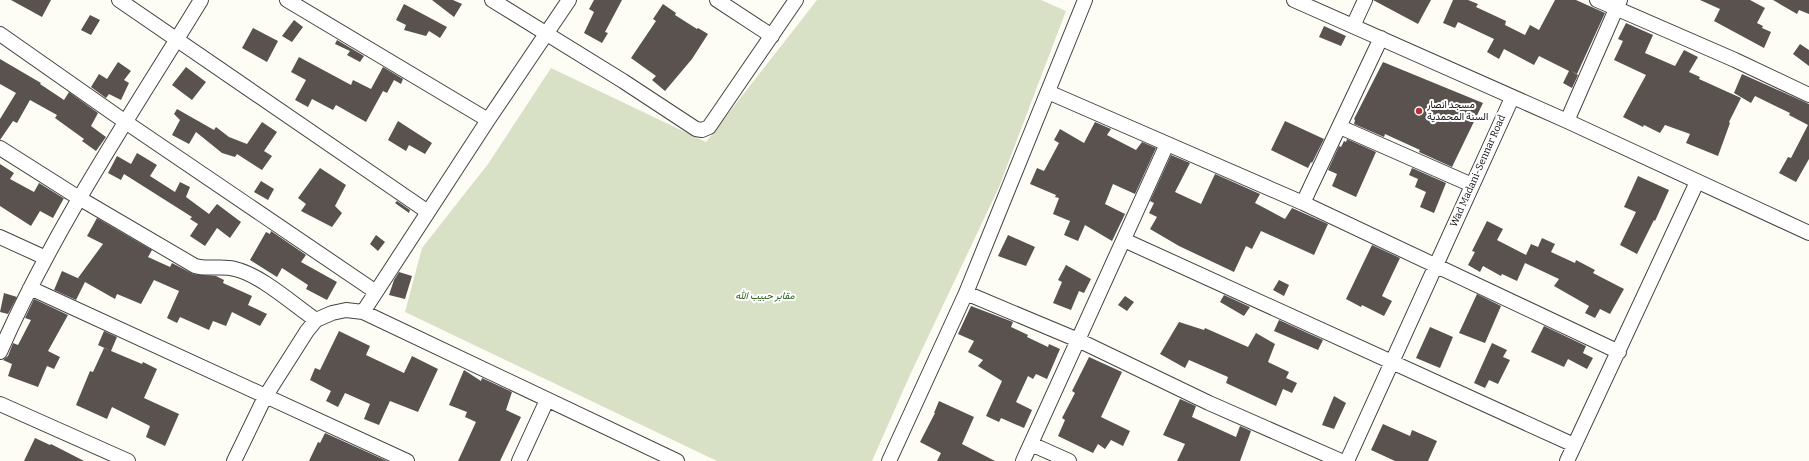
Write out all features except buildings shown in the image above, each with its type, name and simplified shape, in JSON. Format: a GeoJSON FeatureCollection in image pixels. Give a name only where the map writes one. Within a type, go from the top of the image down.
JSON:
{"type":"FeatureCollection","features":[{"type":"Feature","properties":{"kind":"street"},"geometry":{"type":"LineString","coordinates":[[119,0],[428,212]]}},
{"type":"Feature","properties":{"kind":"street"},"geometry":{"type":"LineString","coordinates":[[0,352],[5,327],[30,288],[79,198],[201,0]]}},
{"type":"Feature","properties":{"kind":"street"},"geometry":{"type":"LineString","coordinates":[[287,0],[488,120]]}},
{"type":"Feature","properties":{"kind":"street"},"geometry":{"type":"LineString","coordinates":[[492,0],[547,33],[696,129],[702,130],[709,127],[796,0]]}},
{"type":"Feature","properties":{"kind":"street"},"geometry":{"type":"LineString","coordinates":[[363,312],[488,120],[569,0]]}},
{"type":"Feature","properties":{"kind":"street"},"geometry":{"type":"LineString","coordinates":[[717,0],[772,36]]}},
{"type":"Feature","properties":{"kind":"street"},"geometry":{"type":"LineString","coordinates":[[889,461],[966,293],[1085,0]]}},
{"type":"Feature","properties":{"kind":"street"},"geometry":{"type":"LineString","coordinates":[[1294,0],[1512,98],[1567,121],[1697,182],[1808,230]]}},
{"type":"Feature","properties":{"kind":"street"},"geometry":{"type":"LineString","coordinates":[[1354,26],[1365,0]]}},
{"type":"Feature","properties":{"kind":"street"},"geometry":{"type":"LineString","coordinates":[[1597,0],[1618,5],[1809,95]]}},
{"type":"Feature","properties":{"kind":"street"},"geometry":{"type":"LineString","coordinates":[[1567,121],[1618,5]]}},
{"type":"Feature","properties":{"kind":"street"},"geometry":{"type":"LineString","coordinates":[[0,34],[126,123],[376,292]]}},
{"type":"Feature","properties":{"kind":"street"},"geometry":{"type":"LineString","coordinates":[[1303,203],[1381,38]]}},
{"type":"Feature","properties":{"kind":"street"},"geometry":{"type":"LineString","coordinates":[[1048,92],[1303,203],[1619,352]]}},
{"type":"Feature","properties":{"kind":"street","name":"Wad Madani-Sennar Road"},"geometry":{"type":"LineString","coordinates":[[1347,461],[1512,98]]}},
{"type":"Feature","properties":{"kind":"street"},"geometry":{"type":"LineString","coordinates":[[1340,127],[1472,184]]}},
{"type":"Feature","properties":{"kind":"street"},"geometry":{"type":"LineString","coordinates":[[1023,461],[1167,144]]}},
{"type":"Feature","properties":{"kind":"street"},"geometry":{"type":"LineString","coordinates":[[0,148],[79,198],[196,266],[203,268],[222,266],[236,269],[253,276],[316,320]]}},
{"type":"Feature","properties":{"kind":"street"},"geometry":{"type":"LineString","coordinates":[[1567,461],[1697,182]]}},
{"type":"Feature","properties":{"kind":"street"},"geometry":{"type":"LineString","coordinates":[[0,237],[46,258]]}},
{"type":"Feature","properties":{"kind":"street"},"geometry":{"type":"LineString","coordinates":[[1124,240],[1574,445]]}},
{"type":"Feature","properties":{"kind":"street"},"geometry":{"type":"LineString","coordinates":[[30,288],[407,461]]}},
{"type":"Feature","properties":{"kind":"street"},"geometry":{"type":"LineString","coordinates":[[966,293],[1078,340],[1209,403],[1341,461]]}},
{"type":"Feature","properties":{"kind":"street"},"geometry":{"type":"LineString","coordinates":[[234,461],[265,397],[307,331],[316,320],[332,313],[346,310],[363,312],[677,461]]}},
{"type":"Feature","properties":{"kind":"street"},"geometry":{"type":"LineString","coordinates":[[519,461],[547,400]]}},
{"type":"Feature","properties":{"kind":"street"},"geometry":{"type":"LineString","coordinates":[[0,404],[128,461]]}},
{"type":"Feature","properties":{"kind":"street"},"geometry":{"type":"LineString","coordinates":[[1031,444],[1069,461]]}},
{"type":"Feature","properties":{"kind":"green space","name":"مقابر حبيب الله"},"geometry":{"type":"Polygon","coordinates":[[[817,0],[1041,0],[1066,11],[999,187],[910,375],[872,461],[717,461],[405,312],[422,248],[488,164],[551,68],[706,142],[817,0]]]}},
{"type":"Feature","properties":{"kind":"place","name":"مسجد انصار السنة المحمدية"},"geometry":{"type":"Point","coordinates":[1419,111]}}]}
